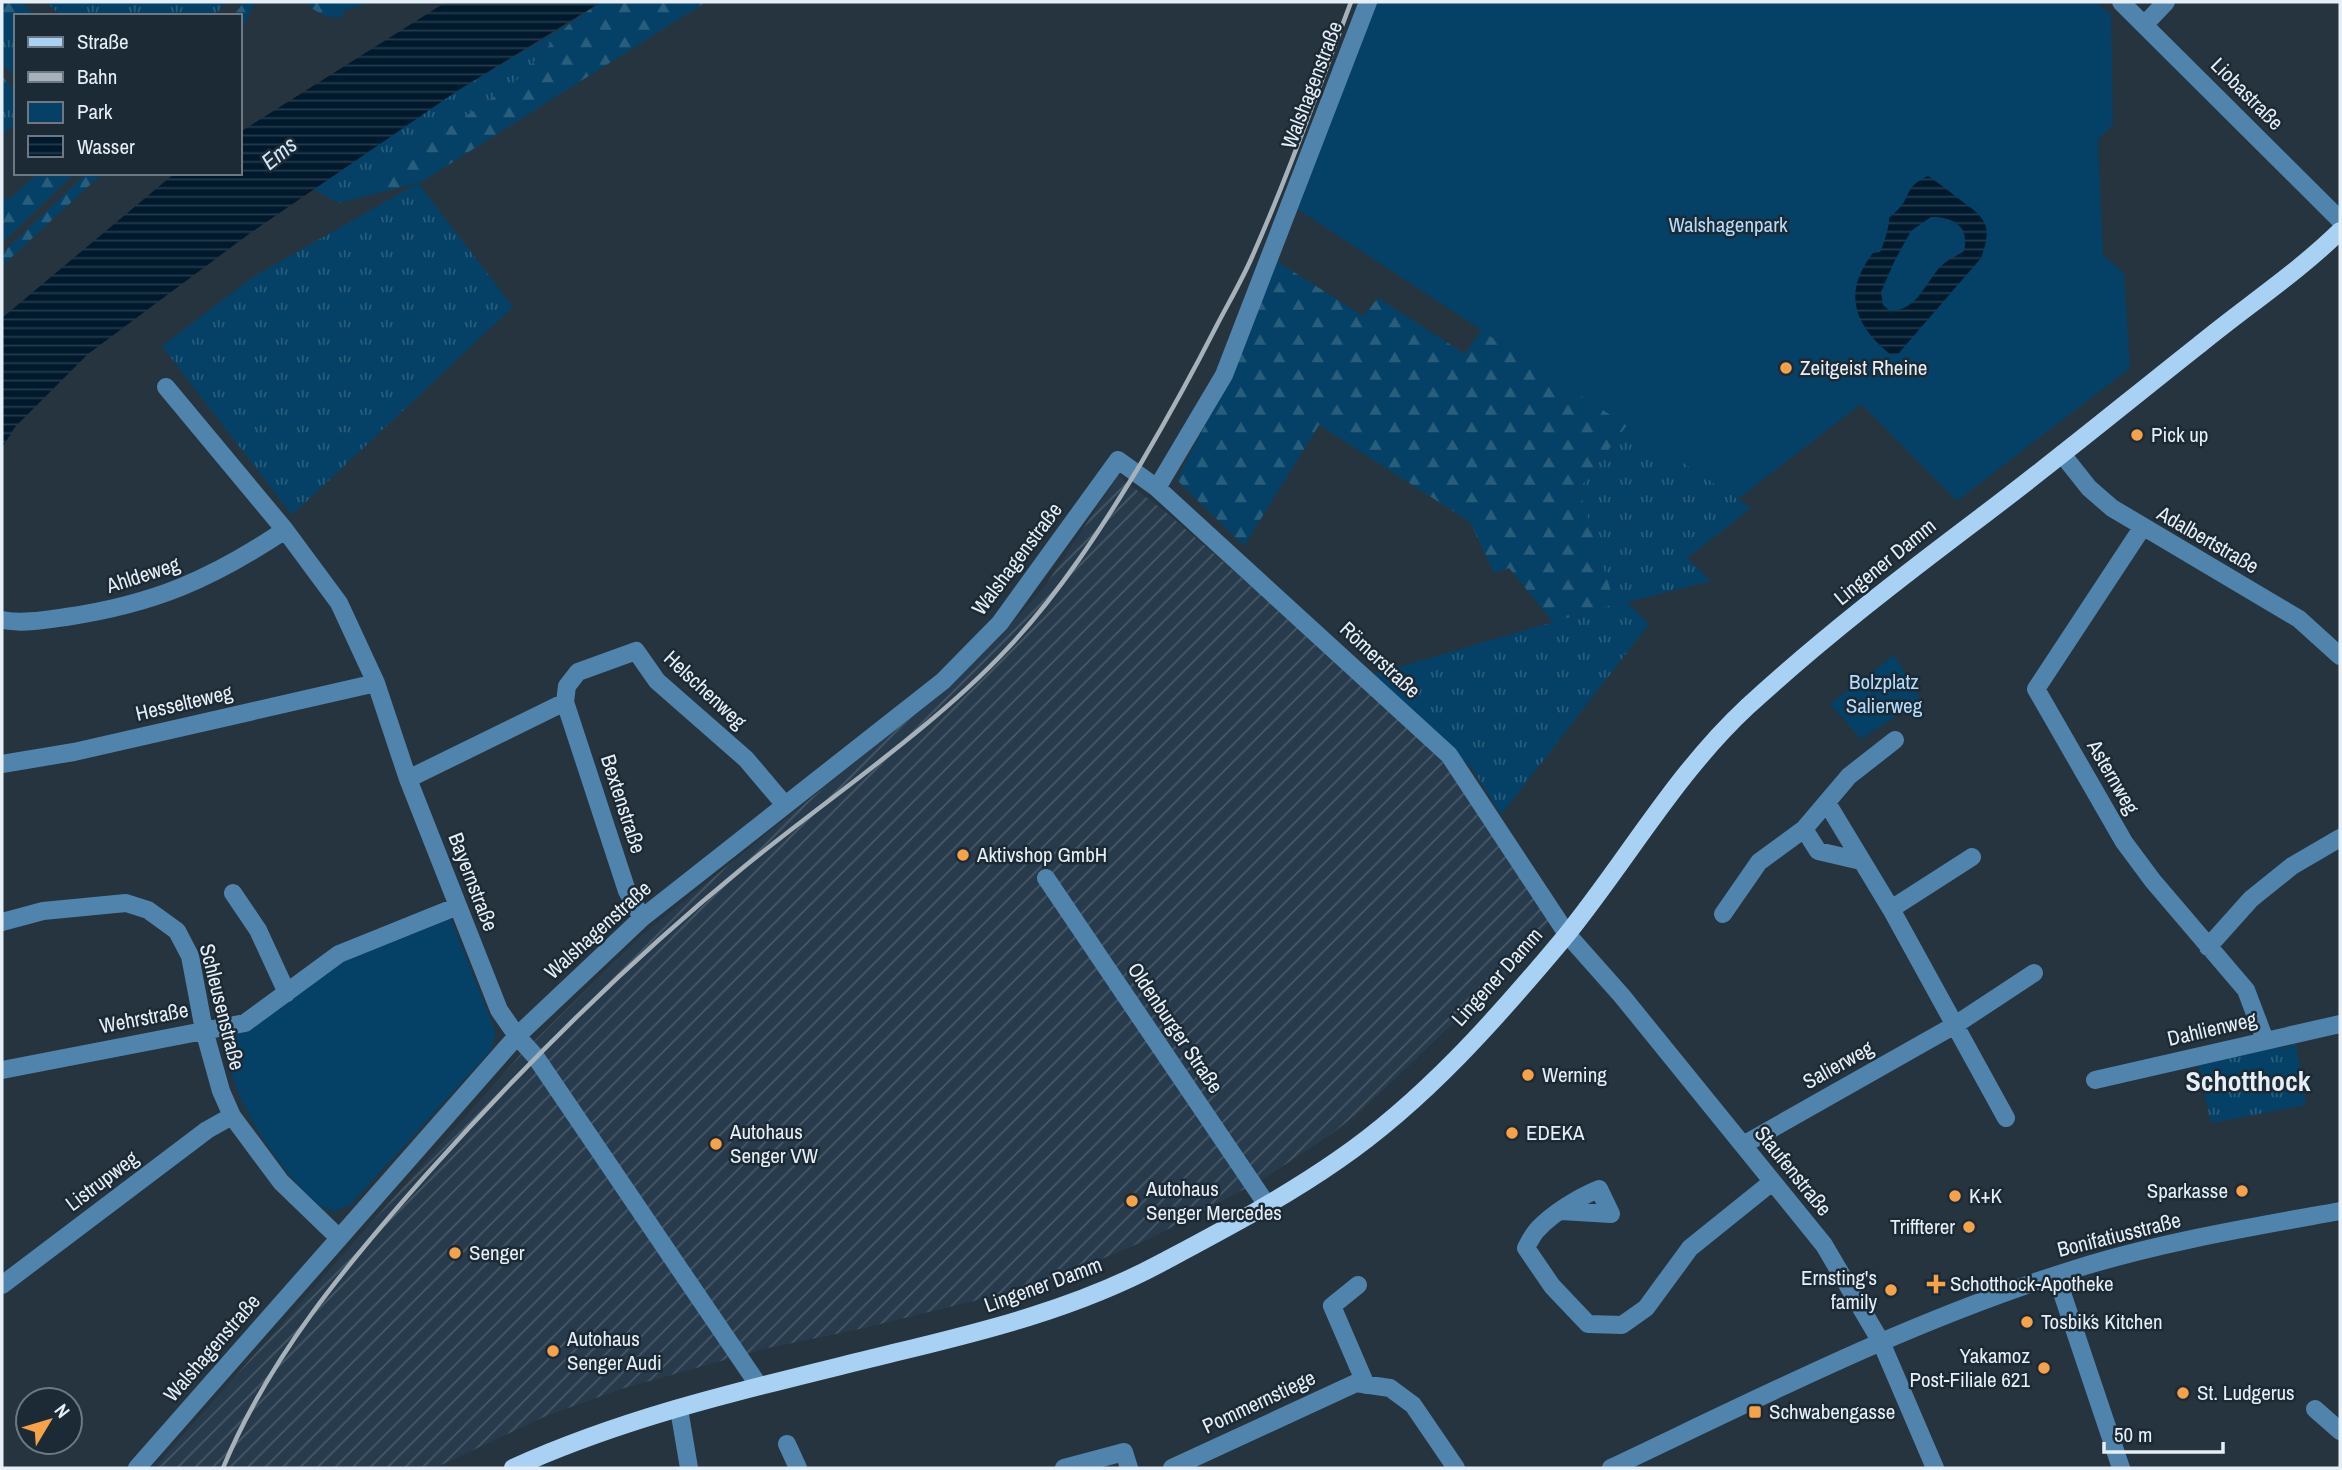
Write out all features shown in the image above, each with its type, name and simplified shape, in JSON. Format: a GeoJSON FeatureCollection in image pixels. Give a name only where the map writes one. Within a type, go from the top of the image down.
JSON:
{"type":"FeatureCollection","features":[{"type":"Feature","properties":{"kind":"main road","name":"Lingener Damm"},"geometry":{"type":"LineString","coordinates":[[513,1468],[568,1444],[628,1423],[759,1386],[995,1329],[1056,1309],[1154,1267],[1267,1205],[1339,1159],[1391,1118],[1507,1003],[1567,934],[1681,779],[1743,711],[1825,639],[2062,454],[2340,231]]}},
{"type":"Feature","properties":{"kind":"street","name":"Walshagenstraße"},"geometry":{"type":"LineString","coordinates":[[1157,488],[1224,375],[1368,2]]}},
{"type":"Feature","properties":{"kind":"street","name":"Liobastraße"},"geometry":{"type":"LineString","coordinates":[[2121,2],[2340,220]]}},
{"type":"Feature","properties":{"kind":"street"},"geometry":{"type":"LineString","coordinates":[[2145,24],[2166,2]]}},
{"type":"Feature","properties":{"kind":"street","name":"Bayernstraße"},"geometry":{"type":"LineString","coordinates":[[166,387],[285,530],[339,603],[376,683],[408,779],[499,1010],[517,1036],[536,1056],[759,1386]]}},
{"type":"Feature","properties":{"kind":"street","name":"Adalbertstraße"},"geometry":{"type":"LineString","coordinates":[[2062,454],[2088,488],[2112,508],[2299,619],[2340,656]]}},
{"type":"Feature","properties":{"kind":"street","name":"Walshagenstraße"},"geometry":{"type":"LineString","coordinates":[[137,1468],[517,1036],[642,918],[943,681],[1000,624],[1118,460]]}},
{"type":"Feature","properties":{"kind":"street","name":"Römerstraße"},"geometry":{"type":"LineString","coordinates":[[1118,460],[1157,488],[1449,755],[1567,934]]}},
{"type":"Feature","properties":{"kind":"street","name":"Asternweg"},"geometry":{"type":"LineString","coordinates":[[2142,528],[2036,689],[2124,842],[2153,881],[2246,990],[2265,1040]]}},
{"type":"Feature","properties":{"kind":"street","name":"Ahldeweg"},"geometry":{"type":"LineString","coordinates":[[2,620],[31,621],[110,610],[180,589],[243,558],[285,530]]}},
{"type":"Feature","properties":{"kind":"street","name":"Helschenweg"},"geometry":{"type":"LineString","coordinates":[[565,702],[567,686],[578,672],[636,652],[657,681],[746,759],[785,805]]}},
{"type":"Feature","properties":{"kind":"street","name":"Hesselteweg"},"geometry":{"type":"LineString","coordinates":[[2,764],[74,752],[376,683]]}},
{"type":"Feature","properties":{"kind":"street"},"geometry":{"type":"LineString","coordinates":[[408,779],[565,702]]}},
{"type":"Feature","properties":{"kind":"street","name":"Bextenstraße"},"geometry":{"type":"LineString","coordinates":[[565,702],[627,891],[642,918]]}},
{"type":"Feature","properties":{"kind":"street"},"geometry":{"type":"LineString","coordinates":[[1723,914],[1759,862],[1804,829],[1849,776],[1895,740]]}},
{"type":"Feature","properties":{"kind":"street"},"geometry":{"type":"LineString","coordinates":[[1827,803],[1891,909],[2006,1118]]}},
{"type":"Feature","properties":{"kind":"street"},"geometry":{"type":"LineString","coordinates":[[1804,829],[1818,851],[1861,861]]}},
{"type":"Feature","properties":{"kind":"street"},"geometry":{"type":"LineString","coordinates":[[2208,947],[2261,891],[2292,866],[2340,838]]}},
{"type":"Feature","properties":{"kind":"street"},"geometry":{"type":"LineString","coordinates":[[1891,909],[1972,857]]}},
{"type":"Feature","properties":{"kind":"street","name":"Oldenburger Straße"},"geometry":{"type":"LineString","coordinates":[[1046,878],[1267,1205]]}},
{"type":"Feature","properties":{"kind":"street"},"geometry":{"type":"LineString","coordinates":[[233,892],[258,930],[287,993]]}},
{"type":"Feature","properties":{"kind":"street","name":"Schleusenstraße"},"geometry":{"type":"LineString","coordinates":[[2,922],[43,911],[126,903],[148,910],[177,930],[190,956],[204,1030],[221,1091],[232,1116],[281,1182],[338,1237]]}},
{"type":"Feature","properties":{"kind":"street","name":"Wehrstraße"},"geometry":{"type":"LineString","coordinates":[[2,1070],[245,1023],[339,954],[458,906]]}},
{"type":"Feature","properties":{"kind":"street","name":"Staufenstraße"},"geometry":{"type":"LineString","coordinates":[[1567,934],[1622,996],[1824,1245],[1881,1342],[1935,1468]]}},
{"type":"Feature","properties":{"kind":"street","name":"Salierweg"},"geometry":{"type":"LineString","coordinates":[[1743,1145],[1955,1025],[2034,974]]}},
{"type":"Feature","properties":{"kind":"street","name":"Dahlienweg"},"geometry":{"type":"LineString","coordinates":[[2095,1080],[2340,1024]]}},
{"type":"Feature","properties":{"kind":"street","name":"Listrupweg"},"geometry":{"type":"LineString","coordinates":[[2,1285],[207,1130],[232,1116]]}},
{"type":"Feature","properties":{"kind":"street"},"geometry":{"type":"LineString","coordinates":[[1561,1212],[1536,1229],[1526,1248],[1552,1286],[1588,1324],[1622,1325],[1646,1308],[1690,1248],[1772,1182]]}},
{"type":"Feature","properties":{"kind":"street","name":"Bonifatiusstraße"},"geometry":{"type":"LineString","coordinates":[[1611,1468],[1642,1462],[1881,1342],[1987,1299],[2056,1275],[2172,1244],[2340,1211]]}},
{"type":"Feature","properties":{"kind":"street"},"geometry":{"type":"LineString","coordinates":[[2056,1275],[2121,1468]]}},
{"type":"Feature","properties":{"kind":"street"},"geometry":{"type":"LineString","coordinates":[[1358,1285],[1332,1306],[1366,1385]]}},
{"type":"Feature","properties":{"kind":"street","name":"Pommernstiege"},"geometry":{"type":"LineString","coordinates":[[1172,1468],[1356,1383],[1390,1388],[1413,1405],[1456,1468]]}},
{"type":"Feature","properties":{"kind":"street"},"geometry":{"type":"LineString","coordinates":[[679,1409],[689,1468]]}},
{"type":"Feature","properties":{"kind":"street"},"geometry":{"type":"LineString","coordinates":[[2315,1409],[2340,1432]]}},
{"type":"Feature","properties":{"kind":"street"},"geometry":{"type":"LineString","coordinates":[[787,1444],[799,1468]]}},
{"type":"Feature","properties":{"kind":"street"},"geometry":{"type":"LineString","coordinates":[[1063,1468],[1124,1452],[1129,1468]]}},
{"type":"Feature","properties":{"kind":"shaded area"},"geometry":{"type":"Polygon","coordinates":[[[1118,476],[1167,513],[1447,756],[1551,920],[1499,983],[1363,1109],[1333,1133],[1260,1181],[1147,1240],[1042,1284],[864,1328],[768,1348],[621,1389],[546,1416],[435,1468],[154,1468],[519,1056],[641,936],[948,687],[999,638],[1045,586],[1118,476]]]}},
{"type":"Feature","properties":{"kind":"green space"},"geometry":{"type":"Polygon","coordinates":[[[2,2],[21,2],[34,14],[14,14],[14,30],[7,23],[2,23],[2,2]]]}},
{"type":"Feature","properties":{"kind":"green space"},"geometry":{"type":"Polygon","coordinates":[[[46,2],[225,2],[216,14],[59,14],[46,2]]]}},
{"type":"Feature","properties":{"kind":"green space"},"geometry":{"type":"Polygon","coordinates":[[[244,2],[255,2],[242,28],[242,14],[235,14],[244,2]]]}},
{"type":"Feature","properties":{"kind":"green space"},"geometry":{"type":"Polygon","coordinates":[[[309,2],[340,2],[344,17],[327,17],[311,8],[309,2]]]}},
{"type":"Feature","properties":{"kind":"green space"},"geometry":{"type":"Polygon","coordinates":[[[324,2],[372,2],[343,11],[324,2]]]}},
{"type":"Feature","properties":{"kind":"green space"},"geometry":{"type":"Polygon","coordinates":[[[601,2],[706,2],[421,182],[339,203],[515,82],[570,23],[601,2]]]}},
{"type":"Feature","properties":{"kind":"green space","name":"Walshagenpark"},"geometry":{"type":"Polygon","coordinates":[[[1374,2],[2095,2],[2111,14],[2113,124],[2098,140],[2103,255],[2124,273],[2130,368],[1957,501],[1861,404],[1738,499],[1296,208],[1374,2]]]}},
{"type":"Feature","properties":{"kind":"green space"},"geometry":{"type":"Polygon","coordinates":[[[2,23],[7,23],[14,30],[14,76],[2,63],[2,23]]]}},
{"type":"Feature","properties":{"kind":"green space"},"geometry":{"type":"Polygon","coordinates":[[[570,23],[515,82],[339,203],[313,189],[457,91],[570,23]]]}},
{"type":"Feature","properties":{"kind":"green space"},"geometry":{"type":"Polygon","coordinates":[[[2,76],[14,89],[14,125],[2,134],[2,76]]]}},
{"type":"Feature","properties":{"kind":"green space"},"geometry":{"type":"Polygon","coordinates":[[[36,175],[73,175],[2,243],[2,201],[13,196],[36,175]]]}},
{"type":"Feature","properties":{"kind":"green space"},"geometry":{"type":"Polygon","coordinates":[[[85,175],[101,175],[2,266],[2,253],[85,175]]]}},
{"type":"Feature","properties":{"kind":"green space"},"geometry":{"type":"Polygon","coordinates":[[[418,183],[513,307],[292,515],[162,346],[253,277],[418,183]]]}},
{"type":"Feature","properties":{"kind":"green space"},"geometry":{"type":"Polygon","coordinates":[[[1275,260],[1363,316],[1378,298],[1465,354],[1481,330],[1627,425],[1579,489],[1615,604],[1553,622],[1509,568],[1494,573],[1470,522],[1319,425],[1244,546],[1177,480],[1230,376],[1275,260]]]}},
{"type":"Feature","properties":{"kind":"green space"},"geometry":{"type":"Polygon","coordinates":[[[1627,425],[1751,508],[1687,558],[1711,581],[1627,602],[1649,624],[1501,815],[1472,768],[1372,675],[1614,604],[1579,489],[1627,425]]]}},
{"type":"Feature","properties":{"kind":"green space","name":"Bolzplatz Salierweg"},"geometry":{"type":"Polygon","coordinates":[[[1894,655],[1921,700],[1861,739],[1830,704],[1894,655]]]}},
{"type":"Feature","properties":{"kind":"green space"},"geometry":{"type":"Polygon","coordinates":[[[449,915],[496,1033],[491,1050],[351,1204],[334,1212],[317,1203],[301,1188],[255,1125],[233,1078],[228,1056],[229,1037],[247,1030],[339,962],[449,915]]]}},
{"type":"Feature","properties":{"kind":"green space"},"geometry":{"type":"Polygon","coordinates":[[[2268,1042],[2281,1048],[2296,1044],[2306,1105],[2211,1123],[2197,1061],[2268,1042]]]}},
{"type":"Feature","properties":{"kind":"water","name":"Ems"},"geometry":{"type":"Polygon","coordinates":[[[446,2],[601,2],[457,91],[249,234],[88,354],[15,427],[2,448],[2,318],[173,175],[242,175],[242,131],[446,2]]]}},
{"type":"Feature","properties":{"kind":"water"},"geometry":{"type":"Polygon","coordinates":[[[1928,176],[1981,217],[1986,230],[1985,247],[1981,258],[1899,353],[1891,355],[1868,332],[1856,308],[1855,295],[1863,268],[1873,253],[1880,252],[1889,218],[1902,205],[1913,186],[1928,176]],[[1931,217],[1911,231],[1881,292],[1883,305],[1890,311],[1899,310],[1914,301],[1941,266],[1964,251],[1962,229],[1953,221],[1931,217]]]}},
{"type":"Feature","properties":{"kind":"railway"},"geometry":{"type":"LineString","coordinates":[[223,1468],[263,1388],[312,1313],[396,1209],[501,1093],[580,1014],[702,902],[947,707],[1007,649],[1062,583],[1140,465],[1244,274],[1266,226],[1351,2]]}},
{"type":"Feature","properties":{"kind":"place","name":"Zeitgeist Rheine"},"geometry":{"type":"Point","coordinates":[1786,368]}},
{"type":"Feature","properties":{"kind":"place","name":"Pick up"},"geometry":{"type":"Point","coordinates":[2137,435]}},
{"type":"Feature","properties":{"kind":"place","name":"Aktivshop GmbH"},"geometry":{"type":"Point","coordinates":[963,855]}},
{"type":"Feature","properties":{"kind":"place","name":"Werning"},"geometry":{"type":"Point","coordinates":[1528,1075]}},
{"type":"Feature","properties":{"kind":"place","name":"EDEKA"},"geometry":{"type":"Point","coordinates":[1512,1133]}},
{"type":"Feature","properties":{"kind":"place","name":"Autohaus Senger VW"},"geometry":{"type":"Point","coordinates":[716,1144]}},
{"type":"Feature","properties":{"kind":"place","name":"Sparkasse"},"geometry":{"type":"Point","coordinates":[2242,1191]}},
{"type":"Feature","properties":{"kind":"place","name":"K+K"},"geometry":{"type":"Point","coordinates":[1955,1196]}},
{"type":"Feature","properties":{"kind":"place","name":"Autohaus Senger Mercedes"},"geometry":{"type":"Point","coordinates":[1132,1201]}},
{"type":"Feature","properties":{"kind":"place","name":"Triffterer"},"geometry":{"type":"Point","coordinates":[1969,1227]}},
{"type":"Feature","properties":{"kind":"place","name":"Senger"},"geometry":{"type":"Point","coordinates":[455,1253]}},
{"type":"Feature","properties":{"kind":"place","name":"Schotthock-Apotheke"},"geometry":{"type":"Point","coordinates":[1936,1284]}},
{"type":"Feature","properties":{"kind":"place","name":"Ernsting's family"},"geometry":{"type":"Point","coordinates":[1891,1290]}},
{"type":"Feature","properties":{"kind":"place","name":"Tosbik´s Kitchen"},"geometry":{"type":"Point","coordinates":[2027,1322]}},
{"type":"Feature","properties":{"kind":"place","name":"Autohaus Senger Audi"},"geometry":{"type":"Point","coordinates":[553,1351]}},
{"type":"Feature","properties":{"kind":"place","name":"Yakamoz Post-Filiale 621"},"geometry":{"type":"Point","coordinates":[2044,1368]}},
{"type":"Feature","properties":{"kind":"place","name":"St. Ludgerus"},"geometry":{"type":"Point","coordinates":[2183,1393]}},
{"type":"Feature","properties":{"kind":"place","name":"Schwabengasse"},"geometry":{"type":"Point","coordinates":[1755,1412]}},
{"type":"Feature","properties":{"kind":"district","name":"Schotthock"},"geometry":{"type":"Point","coordinates":[2248,1081]}}]}
